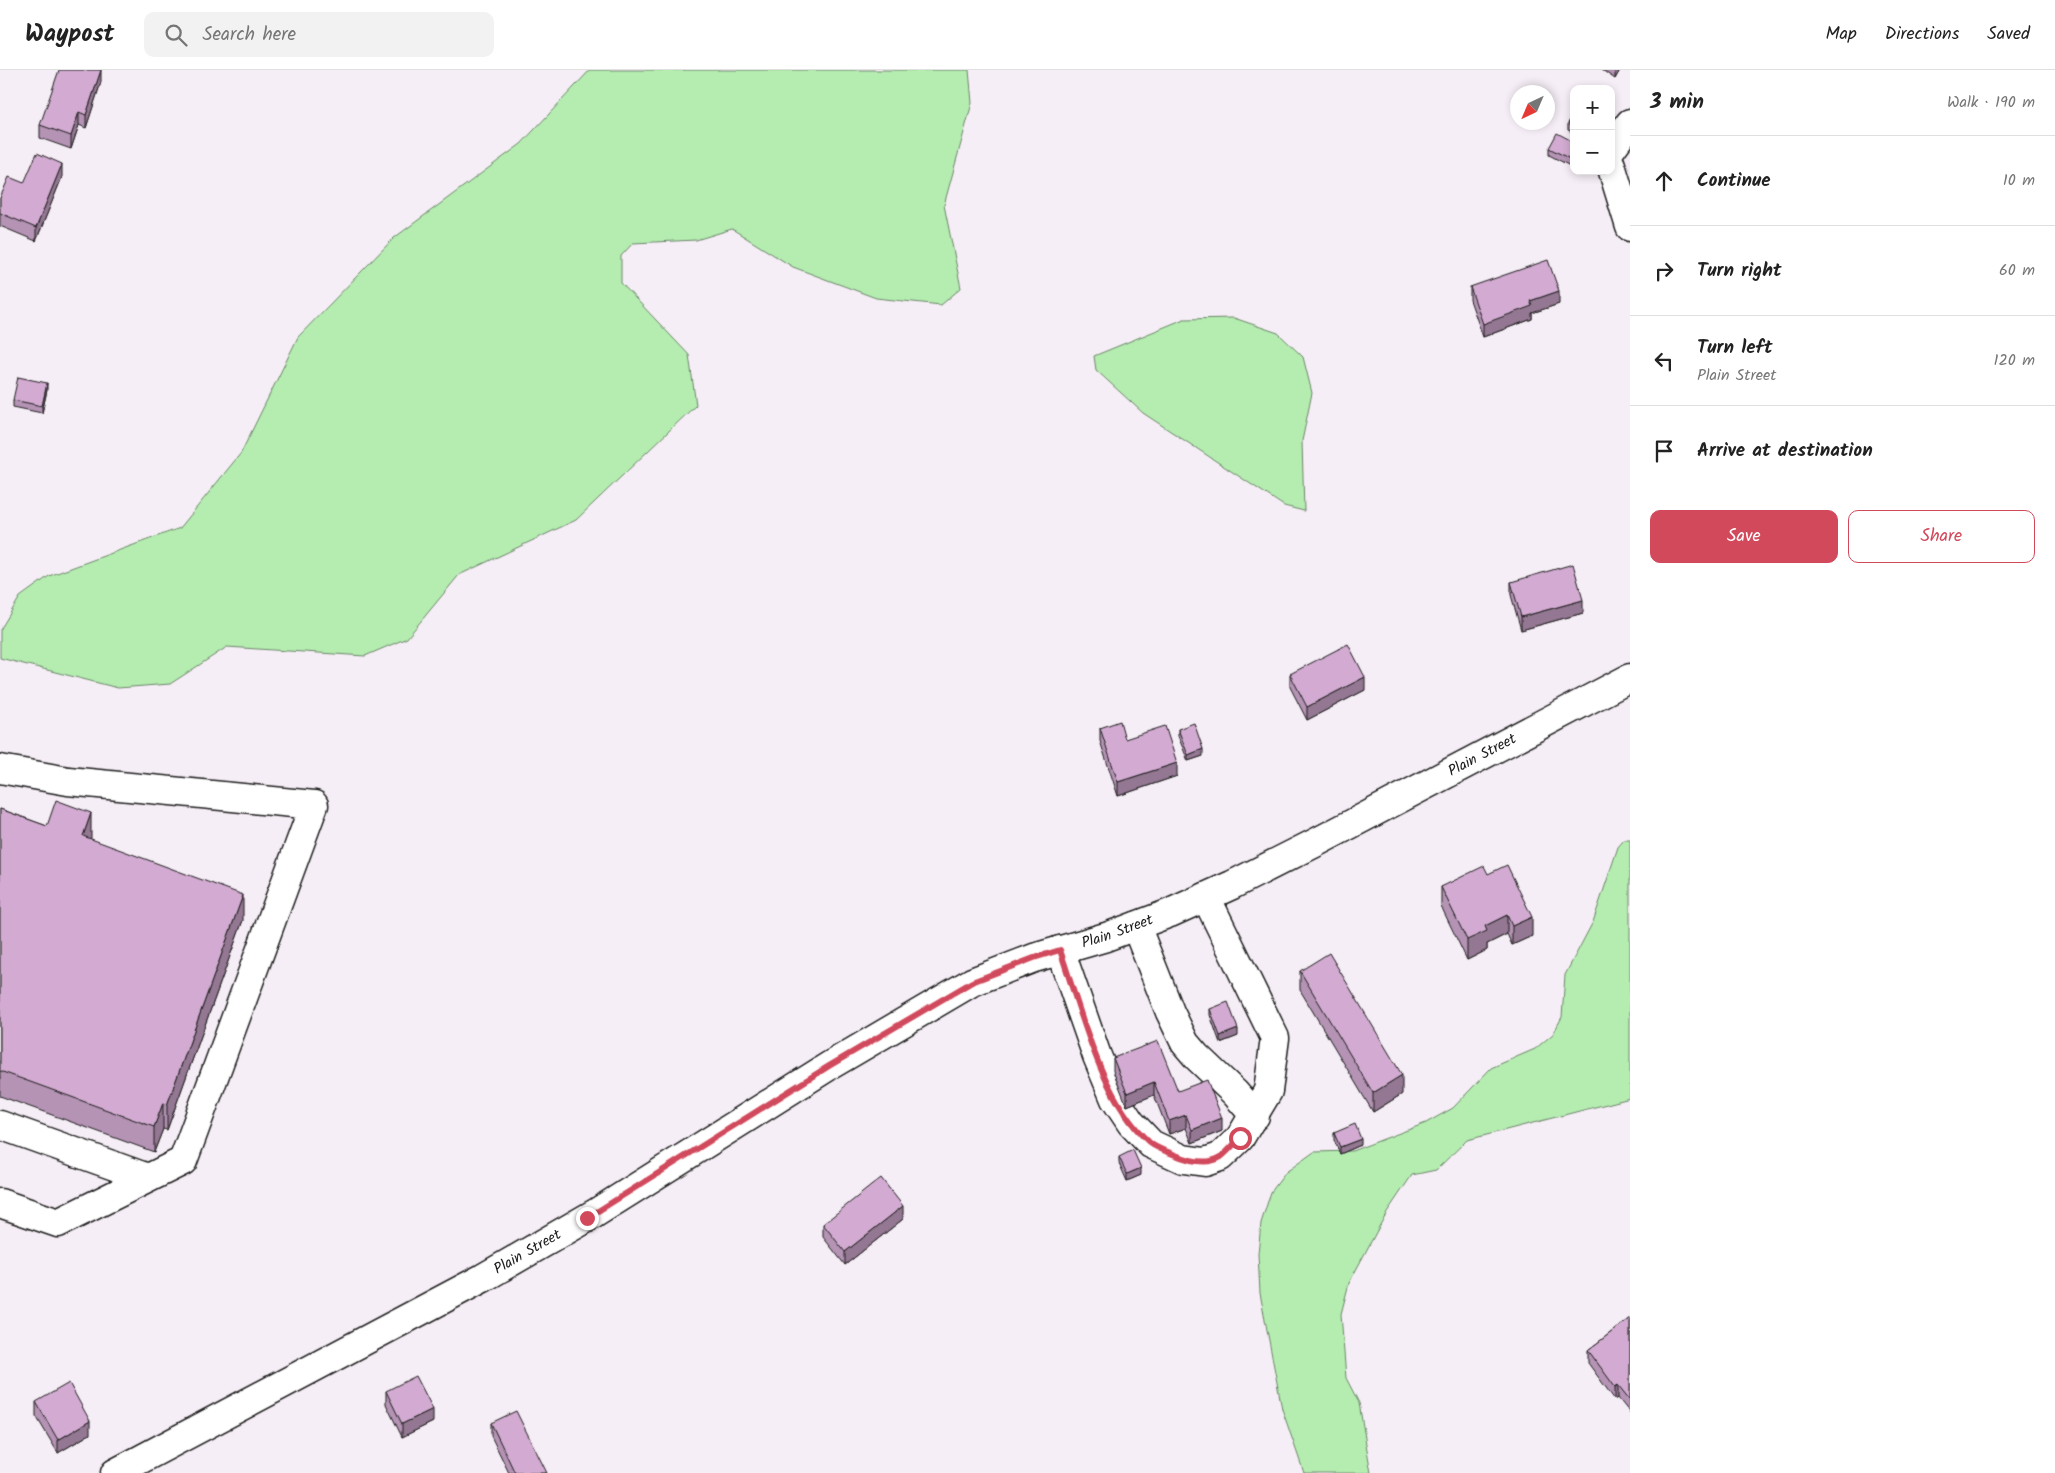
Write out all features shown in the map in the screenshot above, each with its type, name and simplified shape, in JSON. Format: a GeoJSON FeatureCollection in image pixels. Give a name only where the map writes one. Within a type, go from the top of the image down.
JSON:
{"type":"FeatureCollection","features":[{"type":"Feature","properties":{"kind":"street"},"geometry":{"type":"LineString","coordinates":[[1615,144],[1630,124]]}},
{"type":"Feature","properties":{"kind":"street"},"geometry":{"type":"LineString","coordinates":[[1614,175],[1630,227]]}},
{"type":"Feature","properties":{"kind":"street","name":"Plain Street"},"geometry":{"type":"LineString","coordinates":[[115,1473],[483,1278],[594,1214],[829,1066],[972,982],[1034,958],[1136,926],[1206,897],[1315,843],[1630,678]]}},
{"type":"Feature","properties":{"kind":"street"},"geometry":{"type":"LineString","coordinates":[[0,770],[68,781],[314,805],[182,1161],[58,1223],[0,1203]]}},
{"type":"Feature","properties":{"kind":"street"},"geometry":{"type":"LineString","coordinates":[[1060,950],[1097,1056],[1116,1099],[1131,1123],[1151,1144],[1183,1159],[1205,1162],[1220,1157],[1240,1138],[1255,1116],[1268,1091],[1275,1038],[1206,897]]}},
{"type":"Feature","properties":{"kind":"street"},"geometry":{"type":"LineString","coordinates":[[1136,926],[1170,1012],[1185,1043],[1197,1057],[1235,1092],[1255,1116]]}},
{"type":"Feature","properties":{"kind":"street"},"geometry":{"type":"LineString","coordinates":[[0,1125],[148,1178]]}},
{"type":"Feature","properties":{"kind":"green space"},"geometry":{"type":"Polygon","coordinates":[[[590,70],[969,70],[972,103],[944,205],[961,288],[941,305],[876,298],[793,267],[732,229],[696,240],[633,243],[621,256],[621,283],[689,355],[696,405],[576,520],[459,575],[407,638],[365,656],[227,647],[170,684],[118,688],[0,658],[0,630],[20,597],[49,576],[180,528],[241,453],[298,337],[394,238],[521,144],[590,70]]]}},
{"type":"Feature","properties":{"kind":"green space"},"geometry":{"type":"Polygon","coordinates":[[[1234,318],[1278,333],[1303,357],[1312,393],[1302,441],[1304,511],[1284,506],[1143,413],[1096,370],[1094,356],[1184,319],[1234,318]]]}},
{"type":"Feature","properties":{"kind":"green space"},"geometry":{"type":"Polygon","coordinates":[[[1624,840],[1630,840],[1630,1098],[1467,1140],[1436,1170],[1412,1175],[1387,1212],[1349,1283],[1341,1314],[1346,1378],[1359,1403],[1371,1473],[1304,1473],[1282,1409],[1260,1293],[1258,1254],[1261,1223],[1271,1192],[1286,1172],[1314,1152],[1352,1151],[1426,1123],[1453,1108],[1491,1068],[1535,1049],[1553,1034],[1562,1017],[1565,975],[1593,922],[1618,847],[1624,840]]]}},
{"type":"Feature","properties":{"kind":"building"},"geometry":{"type":"Polygon","coordinates":[[[59,70],[101,70],[86,115],[79,112],[71,136],[40,125],[59,70]]]}},
{"type":"Feature","properties":{"kind":"building"},"geometry":{"type":"Polygon","coordinates":[[[1557,133],[1570,140],[1570,159],[1549,148],[1557,133]]]}},
{"type":"Feature","properties":{"kind":"building"},"geometry":{"type":"Polygon","coordinates":[[[37,153],[62,164],[36,228],[0,213],[0,198],[9,177],[24,183],[37,153]]]}},
{"type":"Feature","properties":{"kind":"building"},"geometry":{"type":"Polygon","coordinates":[[[1548,260],[1559,291],[1530,301],[1532,306],[1483,324],[1470,287],[1548,260]]]}},
{"type":"Feature","properties":{"kind":"building"},"geometry":{"type":"Polygon","coordinates":[[[18,377],[47,383],[42,406],[13,400],[18,377]]]}},
{"type":"Feature","properties":{"kind":"building"},"geometry":{"type":"Polygon","coordinates":[[[1573,564],[1583,600],[1521,617],[1511,582],[1573,564]]]}},
{"type":"Feature","properties":{"kind":"building"},"geometry":{"type":"Polygon","coordinates":[[[1348,644],[1365,677],[1307,707],[1290,674],[1348,644]]]}},
{"type":"Feature","properties":{"kind":"building"},"geometry":{"type":"Polygon","coordinates":[[[1120,721],[1125,739],[1165,726],[1177,763],[1118,782],[1100,728],[1120,721]]]}},
{"type":"Feature","properties":{"kind":"building"},"geometry":{"type":"Polygon","coordinates":[[[1194,723],[1203,749],[1188,755],[1178,729],[1194,723]]]}},
{"type":"Feature","properties":{"kind":"building"},"geometry":{"type":"Polygon","coordinates":[[[56,800],[91,813],[83,836],[243,895],[167,1105],[163,1103],[154,1127],[0,1071],[0,809],[47,826],[56,800]]]}},
{"type":"Feature","properties":{"kind":"building"},"geometry":{"type":"Polygon","coordinates":[[[1507,865],[1532,917],[1512,926],[1507,915],[1485,926],[1487,931],[1467,940],[1441,887],[1484,866],[1488,874],[1507,865]]]}},
{"type":"Feature","properties":{"kind":"building"},"geometry":{"type":"Polygon","coordinates":[[[1329,953],[1402,1075],[1373,1093],[1300,971],[1329,953]]]}},
{"type":"Feature","properties":{"kind":"building"},"geometry":{"type":"Polygon","coordinates":[[[1228,1002],[1238,1029],[1220,1036],[1210,1009],[1228,1002]]]}},
{"type":"Feature","properties":{"kind":"building"},"geometry":{"type":"Polygon","coordinates":[[[1158,1041],[1178,1091],[1207,1080],[1222,1118],[1192,1130],[1186,1115],[1169,1121],[1154,1082],[1127,1093],[1113,1058],[1158,1041]]]}},
{"type":"Feature","properties":{"kind":"building"},"geometry":{"type":"Polygon","coordinates":[[[1355,1124],[1361,1139],[1340,1147],[1334,1133],[1355,1124]]]}},
{"type":"Feature","properties":{"kind":"building"},"geometry":{"type":"Polygon","coordinates":[[[1133,1150],[1141,1168],[1127,1174],[1119,1157],[1133,1150]]]}},
{"type":"Feature","properties":{"kind":"building"},"geometry":{"type":"Polygon","coordinates":[[[881,1178],[903,1206],[845,1252],[823,1224],[881,1178]]]}},
{"type":"Feature","properties":{"kind":"building"},"geometry":{"type":"Polygon","coordinates":[[[1630,1318],[1630,1400],[1618,1385],[1615,1387],[1588,1350],[1630,1318]]]}},
{"type":"Feature","properties":{"kind":"building"},"geometry":{"type":"Polygon","coordinates":[[[416,1376],[433,1409],[402,1424],[386,1391],[416,1376]]]}},
{"type":"Feature","properties":{"kind":"building"},"geometry":{"type":"Polygon","coordinates":[[[69,1383],[90,1421],[58,1440],[36,1402],[69,1383]]]}},
{"type":"Feature","properties":{"kind":"building"},"geometry":{"type":"Polygon","coordinates":[[[516,1411],[547,1473],[515,1473],[491,1423],[516,1411]]]}},
{"type":"Feature","properties":{"kind":"route"},"geometry":{"type":"LineString","coordinates":[[587,1218],[829,1066],[972,982],[1060,950],[1097,1056],[1116,1099],[1131,1123],[1151,1144],[1183,1159],[1205,1162],[1220,1157],[1240,1138]]}}]}
